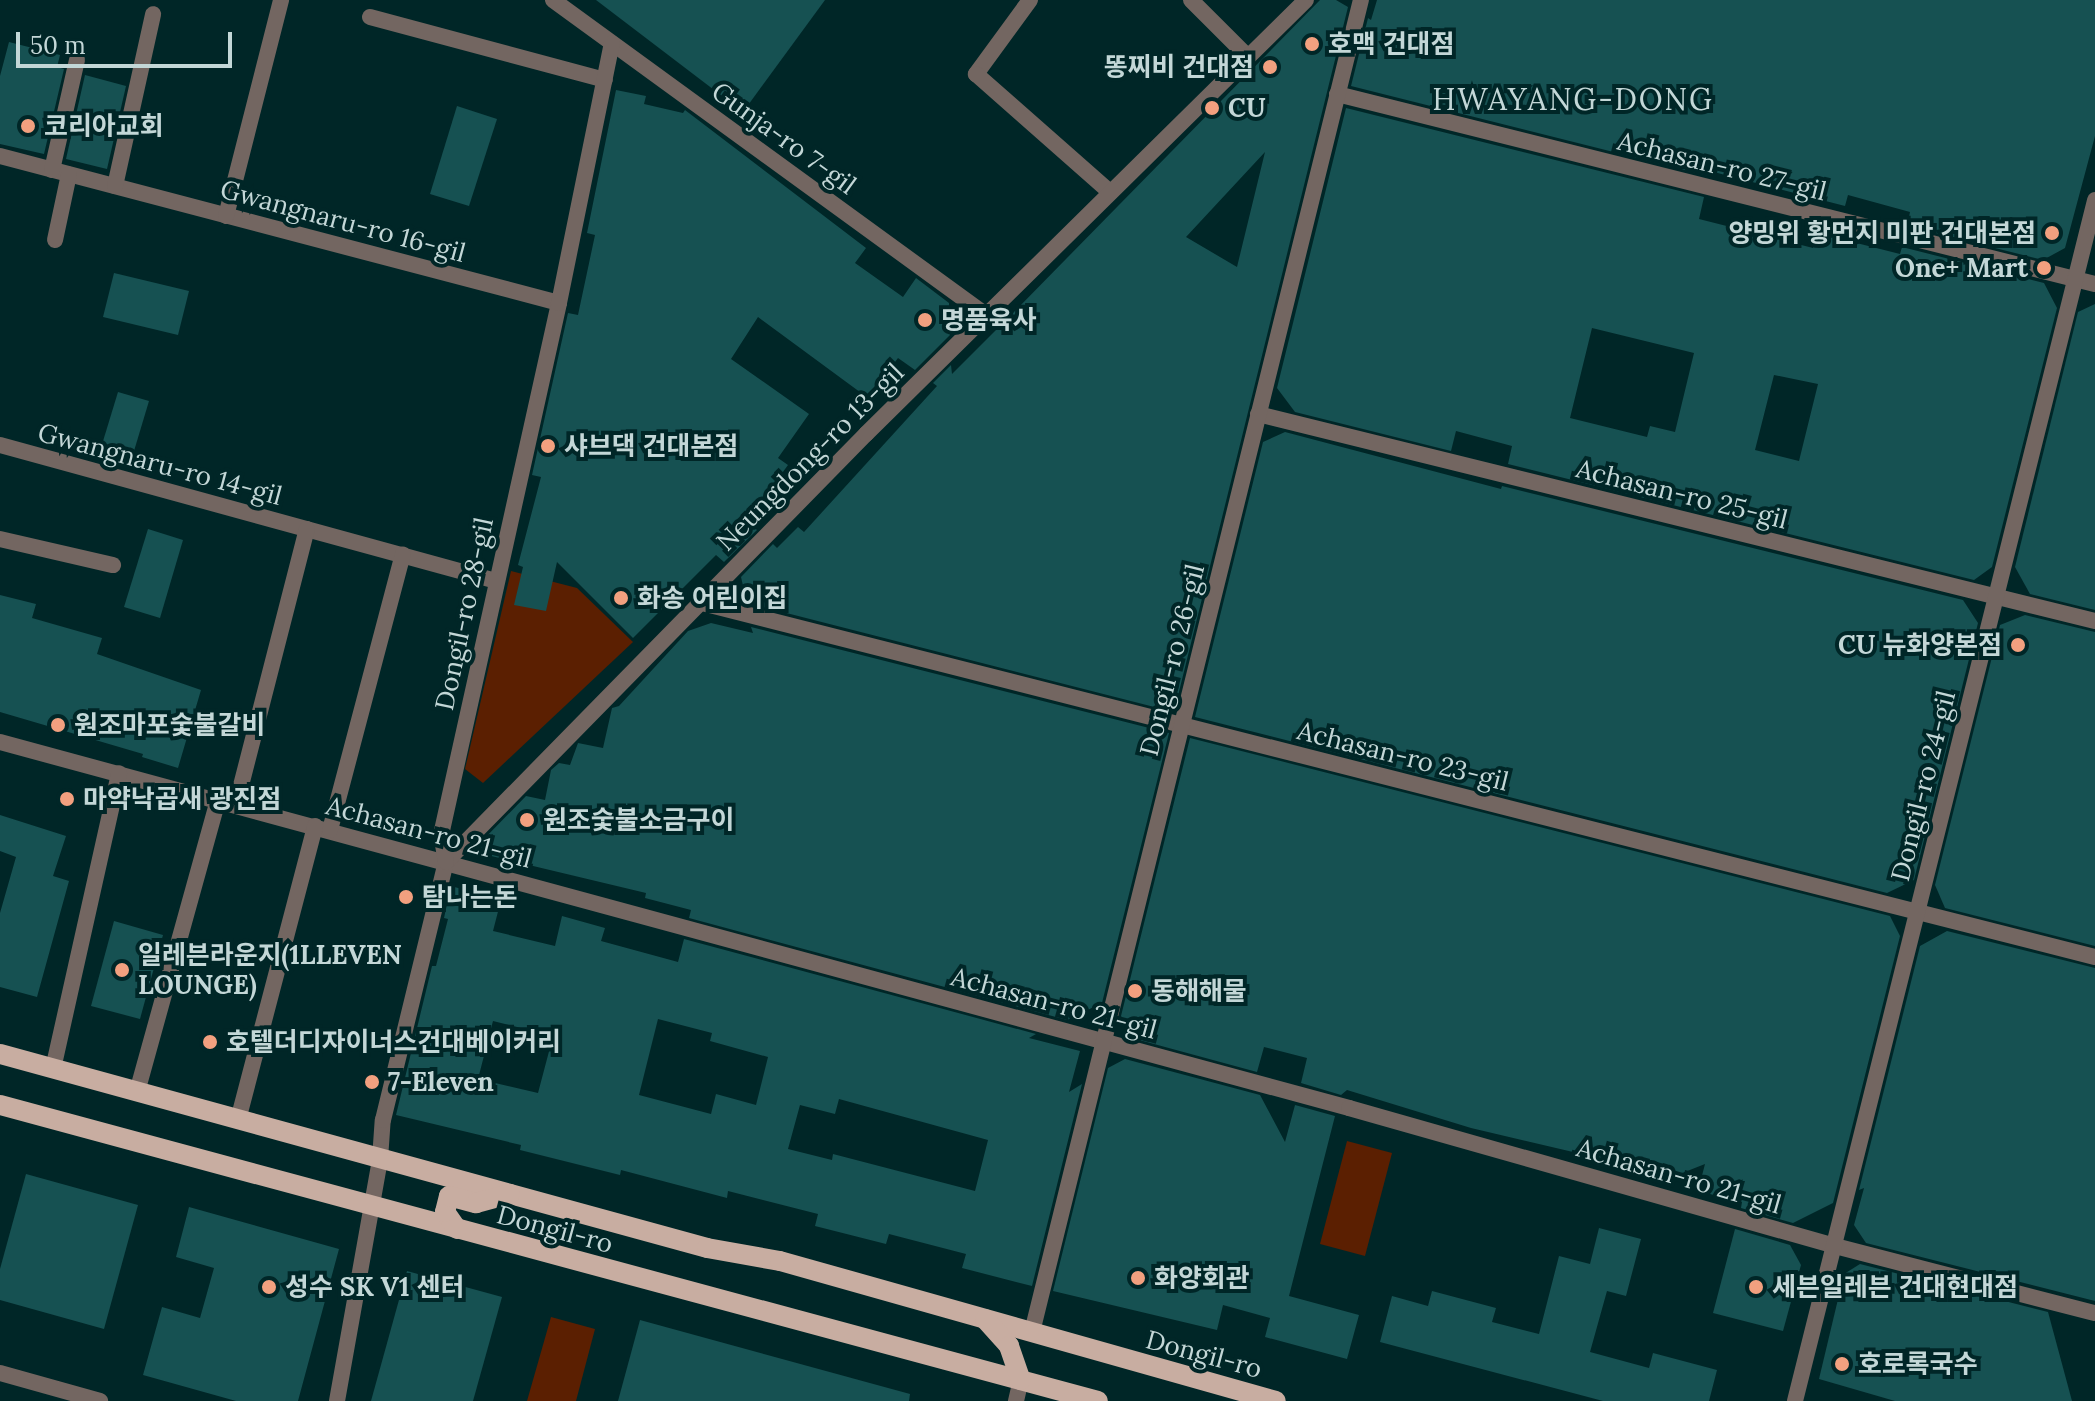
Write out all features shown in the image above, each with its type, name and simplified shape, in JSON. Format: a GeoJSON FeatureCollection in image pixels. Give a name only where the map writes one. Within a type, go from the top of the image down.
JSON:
{"type":"FeatureCollection","features":[{"type":"Feature","properties":{"kind":"main road","name":"Dongil-ro"},"geometry":{"type":"LineString","coordinates":[[0,1054],[707,1248],[780,1261],[1276,1401]]}},
{"type":"Feature","properties":{"kind":"main road","name":"Dongil-ro"},"geometry":{"type":"LineString","coordinates":[[0,1105],[1098,1401]]}},
{"type":"Feature","properties":{"kind":"main road"},"geometry":{"type":"LineString","coordinates":[[457,1229],[445,1212],[449,1196],[476,1203],[510,1194]]}},
{"type":"Feature","properties":{"kind":"main road"},"geometry":{"type":"LineString","coordinates":[[985,1319],[1009,1346],[1021,1380]]}},
{"type":"Feature","properties":{"kind":"street"},"geometry":{"type":"LineString","coordinates":[[226,216],[281,0]]}},
{"type":"Feature","properties":{"kind":"street","name":"Gunja-ro 7-gil"},"geometry":{"type":"LineString","coordinates":[[553,0],[986,315]]}},
{"type":"Feature","properties":{"kind":"street"},"geometry":{"type":"LineString","coordinates":[[1030,0],[976,74],[1110,192]]}},
{"type":"Feature","properties":{"kind":"street"},"geometry":{"type":"LineString","coordinates":[[1191,0],[1248,57]]}},
{"type":"Feature","properties":{"kind":"street","name":"Neungdong-ro 13-gil"},"geometry":{"type":"LineString","coordinates":[[446,862],[698,602],[1306,0]]}},
{"type":"Feature","properties":{"kind":"street","name":"Dongil-ro 26-gil"},"geometry":{"type":"LineString","coordinates":[[1032,1332],[1361,0]]}},
{"type":"Feature","properties":{"kind":"street"},"geometry":{"type":"LineString","coordinates":[[115,186],[153,14]]}},
{"type":"Feature","properties":{"kind":"street"},"geometry":{"type":"LineString","coordinates":[[370,17],[605,80]]}},
{"type":"Feature","properties":{"kind":"street","name":"Dongil-ro 28-gil"},"geometry":{"type":"LineString","coordinates":[[337,1401],[380,1159],[383,1120],[446,862],[441,835],[559,303],[612,43]]}},
{"type":"Feature","properties":{"kind":"street"},"geometry":{"type":"LineString","coordinates":[[52,170],[77,60]]}},
{"type":"Feature","properties":{"kind":"street","name":"Achasan-ro 27-gil"},"geometry":{"type":"LineString","coordinates":[[1337,94],[2095,284]]}},
{"type":"Feature","properties":{"kind":"street","name":"Gwangnaru-ro 16-gil"},"geometry":{"type":"LineString","coordinates":[[0,156],[559,303]]}},
{"type":"Feature","properties":{"kind":"street"},"geometry":{"type":"LineString","coordinates":[[55,240],[69,174]]}},
{"type":"Feature","properties":{"kind":"street","name":"Dongil-ro 24-gil"},"geometry":{"type":"LineString","coordinates":[[1795,1401],[2095,200]]}},
{"type":"Feature","properties":{"kind":"street","name":"Achasan-ro 25-gil"},"geometry":{"type":"LineString","coordinates":[[1258,414],[2095,621]]}},
{"type":"Feature","properties":{"kind":"street","name":"Gwangnaru-ro 14-gil"},"geometry":{"type":"LineString","coordinates":[[0,445],[496,581]]}},
{"type":"Feature","properties":{"kind":"street","name":"Gwangnaru-ro 14-gil"},"geometry":{"type":"LineString","coordinates":[[236,805],[307,529]]}},
{"type":"Feature","properties":{"kind":"street"},"geometry":{"type":"LineString","coordinates":[[0,539],[113,565]]}},
{"type":"Feature","properties":{"kind":"street"},"geometry":{"type":"LineString","coordinates":[[238,1120],[403,554]]}},
{"type":"Feature","properties":{"kind":"street","name":"Achasan-ro 23-gil"},"geometry":{"type":"LineString","coordinates":[[698,602],[2095,957]]}},
{"type":"Feature","properties":{"kind":"street","name":"Achasan-ro 21-gil"},"geometry":{"type":"LineString","coordinates":[[0,742],[1103,1041],[1835,1246],[2095,1313]]}},
{"type":"Feature","properties":{"kind":"street"},"geometry":{"type":"LineString","coordinates":[[53,1069],[119,773]]}},
{"type":"Feature","properties":{"kind":"street"},"geometry":{"type":"LineString","coordinates":[[137,1092],[218,800]]}},
{"type":"Feature","properties":{"kind":"street"},"geometry":{"type":"LineString","coordinates":[[0,1373],[100,1401]]}},
{"type":"Feature","properties":{"kind":"street"},"geometry":{"type":"LineString","coordinates":[[1016,1401],[1021,1380]]}},
{"type":"Feature","properties":{"kind":"shaded area"},"geometry":{"type":"Polygon","coordinates":[[[511,571],[577,588],[633,642],[483,783],[465,769],[511,571]]]}},
{"type":"Feature","properties":{"kind":"shaded area"},"geometry":{"type":"Polygon","coordinates":[[[1347,1141],[1392,1153],[1365,1256],[1320,1244],[1347,1141]]]}},
{"type":"Feature","properties":{"kind":"shaded area"},"geometry":{"type":"Polygon","coordinates":[[[551,1317],[595,1329],[576,1401],[527,1401],[551,1317]]]}},
{"type":"Feature","properties":{"kind":"building"},"geometry":{"type":"Polygon","coordinates":[[[596,0],[825,0],[743,112],[596,0]]]}},
{"type":"Feature","properties":{"kind":"building"},"geometry":{"type":"Polygon","coordinates":[[[1320,0],[1336,0],[1348,7],[1174,712],[747,603],[741,577],[773,544],[777,548],[798,527],[804,532],[937,386],[933,383],[951,365],[952,374],[1320,0]],[[1265,152],[1186,237],[1237,267],[1265,152]]]}},
{"type":"Feature","properties":{"kind":"building"},"geometry":{"type":"Polygon","coordinates":[[[1377,0],[2095,0],[2095,136],[2065,248],[2043,260],[1907,226],[1910,212],[1848,195],[1845,206],[1710,171],[1709,176],[1351,86],[1368,18],[1371,20],[1377,0]]]}},
{"type":"Feature","properties":{"kind":"building"},"geometry":{"type":"Polygon","coordinates":[[[9,42],[60,55],[57,67],[64,69],[44,154],[0,144],[0,76],[9,42]]]}},
{"type":"Feature","properties":{"kind":"building"},"geometry":{"type":"Polygon","coordinates":[[[85,75],[126,86],[107,169],[66,159],[85,75]]]}},
{"type":"Feature","properties":{"kind":"building"},"geometry":{"type":"Polygon","coordinates":[[[616,90],[646,96],[644,104],[683,113],[685,110],[866,248],[855,263],[903,297],[916,278],[949,303],[950,335],[915,370],[898,358],[868,398],[758,317],[731,359],[809,414],[778,458],[788,465],[747,521],[757,530],[724,562],[716,555],[633,638],[557,562],[546,611],[514,605],[523,567],[518,565],[541,477],[532,475],[568,313],[578,315],[595,235],[587,233],[616,90]]]}},
{"type":"Feature","properties":{"kind":"building"},"geometry":{"type":"Polygon","coordinates":[[[457,106],[497,119],[469,206],[430,194],[457,106]]]}},
{"type":"Feature","properties":{"kind":"building"},"geometry":{"type":"Polygon","coordinates":[[[1346,108],[1704,197],[1699,219],[1813,248],[1817,233],[1900,254],[1902,247],[2044,283],[2057,308],[1992,567],[1974,580],[1508,464],[1512,446],[1456,431],[1451,451],[1295,412],[1277,388],[1346,108]],[[1592,328],[1570,418],[1647,437],[1650,426],[1675,432],[1694,353],[1592,328]],[[1774,375],[1755,450],[1799,461],[1818,384],[1774,375]]]}},
{"type":"Feature","properties":{"kind":"building"},"geometry":{"type":"Polygon","coordinates":[[[114,273],[189,291],[178,335],[103,317],[114,273]]]}},
{"type":"Feature","properties":{"kind":"building"},"geometry":{"type":"Polygon","coordinates":[[[2095,304],[2095,610],[2030,594],[2015,567],[2078,312],[2095,304]]]}},
{"type":"Feature","properties":{"kind":"building"},"geometry":{"type":"Polygon","coordinates":[[[118,392],[149,401],[131,461],[100,451],[118,392]]]}},
{"type":"Feature","properties":{"kind":"building"},"geometry":{"type":"Polygon","coordinates":[[[1285,432],[1501,489],[1502,486],[1963,600],[1978,623],[1914,880],[1887,893],[1195,717],[1263,442],[1285,432]]]}},
{"type":"Feature","properties":{"kind":"building"},"geometry":{"type":"Polygon","coordinates":[[[148,529],[183,540],[160,618],[124,607],[148,529]]]}},
{"type":"Feature","properties":{"kind":"building"},"geometry":{"type":"Polygon","coordinates":[[[0,595],[36,604],[32,618],[102,638],[97,654],[201,690],[178,768],[142,757],[143,754],[0,712],[0,595]]]}},
{"type":"Feature","properties":{"kind":"building"},"geometry":{"type":"Polygon","coordinates":[[[2025,615],[2095,632],[2095,946],[1945,908],[1935,885],[2000,625],[2025,615]]]}},
{"type":"Feature","properties":{"kind":"building"},"geometry":{"type":"Polygon","coordinates":[[[711,623],[753,633],[751,627],[1169,733],[1102,1003],[1067,1020],[689,918],[691,910],[645,898],[646,893],[479,853],[482,841],[526,796],[545,800],[551,770],[559,763],[570,765],[578,743],[603,748],[612,708],[619,706],[688,631],[711,623]]]}},
{"type":"Feature","properties":{"kind":"building"},"geometry":{"type":"Polygon","coordinates":[[[1190,738],[1890,916],[1900,936],[1833,1203],[1793,1223],[1741,1208],[1742,1202],[1698,1191],[1705,1164],[1662,1181],[1573,1152],[1471,1128],[1347,1090],[1341,1095],[1301,1083],[1307,1058],[1264,1047],[1257,1072],[1132,1038],[1121,1016],[1190,738]]]}},
{"type":"Feature","properties":{"kind":"building"},"geometry":{"type":"Polygon","coordinates":[[[0,815],[66,836],[53,876],[69,881],[37,997],[0,987],[0,913],[16,857],[0,851],[0,815]]]}},
{"type":"Feature","properties":{"kind":"building"},"geometry":{"type":"Polygon","coordinates":[[[451,886],[501,900],[493,931],[555,946],[562,916],[605,928],[601,941],[678,962],[684,939],[1036,1034],[1029,1038],[1080,1051],[1069,1092],[1082,1084],[1032,1286],[962,1268],[966,1254],[889,1234],[886,1244],[815,1226],[818,1214],[728,1191],[727,1198],[621,1170],[620,1175],[520,1150],[521,1145],[396,1115],[432,966],[436,966],[448,919],[444,918],[451,886]],[[658,1019],[639,1095],[711,1114],[716,1094],[756,1105],[768,1057],[710,1041],[712,1033],[658,1019]],[[493,1021],[478,1079],[538,1093],[552,1040],[548,1039],[549,1035],[493,1021]],[[839,1099],[835,1114],[800,1105],[788,1149],[832,1160],[833,1154],[975,1191],[988,1140],[839,1099]]]}},
{"type":"Feature","properties":{"kind":"building"},"geometry":{"type":"Polygon","coordinates":[[[114,921],[163,935],[140,1019],[91,1006],[114,921]]]}},
{"type":"Feature","properties":{"kind":"building"},"geometry":{"type":"Polygon","coordinates":[[[1947,931],[2095,968],[2095,1301],[1866,1243],[1854,1225],[1864,1188],[1859,1190],[1920,946],[1947,931]]]}},
{"type":"Feature","properties":{"kind":"building"},"geometry":{"type":"Polygon","coordinates":[[[1125,1059],[1260,1095],[1285,1142],[1295,1105],[1335,1116],[1289,1296],[1359,1315],[1347,1359],[1265,1337],[1270,1318],[1223,1305],[1217,1330],[1053,1291],[1108,1068],[1125,1059]]]}},
{"type":"Feature","properties":{"kind":"building"},"geometry":{"type":"Polygon","coordinates":[[[26,1174],[138,1205],[104,1329],[0,1300],[0,1269],[26,1174]]]}},
{"type":"Feature","properties":{"kind":"building","name":"성수 SK V1 센터"},"geometry":{"type":"Polygon","coordinates":[[[189,1207],[339,1249],[298,1401],[236,1401],[143,1375],[162,1307],[200,1318],[214,1268],[176,1257],[189,1207]]]}},
{"type":"Feature","properties":{"kind":"building"},"geometry":{"type":"Polygon","coordinates":[[[1599,1228],[1641,1239],[1626,1296],[1607,1291],[1590,1352],[1649,1368],[1653,1353],[1717,1370],[1709,1401],[1603,1401],[1380,1342],[1392,1296],[1428,1306],[1432,1291],[1496,1308],[1492,1322],[1539,1334],[1559,1256],[1590,1264],[1599,1228]]]}},
{"type":"Feature","properties":{"kind":"building"},"geometry":{"type":"Polygon","coordinates":[[[1735,1229],[1790,1245],[1801,1265],[1783,1331],[1713,1313],[1735,1229]]]}},
{"type":"Feature","properties":{"kind":"building"},"geometry":{"type":"Polygon","coordinates":[[[1860,1264],[2048,1312],[2072,1401],[1895,1401],[1819,1379],[1844,1274],[1860,1264]]]}},
{"type":"Feature","properties":{"kind":"building","name":"성수 SK V1 센터"},"geometry":{"type":"Polygon","coordinates":[[[407,1271],[502,1297],[473,1401],[371,1401],[407,1271]]]}},
{"type":"Feature","properties":{"kind":"building"},"geometry":{"type":"Polygon","coordinates":[[[640,1320],[910,1394],[909,1401],[618,1401],[640,1320]]]}},
{"type":"Feature","properties":{"kind":"place","name":"호맥 건대점"},"geometry":{"type":"Point","coordinates":[1312,44]}},
{"type":"Feature","properties":{"kind":"place","name":"똥찌비 건대점"},"geometry":{"type":"Point","coordinates":[1270,67]}},
{"type":"Feature","properties":{"kind":"place","name":"CU"},"geometry":{"type":"Point","coordinates":[1212,108]}},
{"type":"Feature","properties":{"kind":"place","name":"코리아교회"},"geometry":{"type":"Point","coordinates":[28,126]}},
{"type":"Feature","properties":{"kind":"place","name":"양밍위 황먼지 미판 건대본점"},"geometry":{"type":"Point","coordinates":[2052,233]}},
{"type":"Feature","properties":{"kind":"place","name":"One+ Mart"},"geometry":{"type":"Point","coordinates":[2044,268]}},
{"type":"Feature","properties":{"kind":"place","name":"명품육사"},"geometry":{"type":"Point","coordinates":[925,320]}},
{"type":"Feature","properties":{"kind":"place","name":"샤브댁 건대본점"},"geometry":{"type":"Point","coordinates":[548,446]}},
{"type":"Feature","properties":{"kind":"place","name":"화송 어린이집"},"geometry":{"type":"Point","coordinates":[621,598]}},
{"type":"Feature","properties":{"kind":"place","name":"CU 뉴화양본점"},"geometry":{"type":"Point","coordinates":[2018,645]}},
{"type":"Feature","properties":{"kind":"place","name":"원조마포숯불갈비"},"geometry":{"type":"Point","coordinates":[58,725]}},
{"type":"Feature","properties":{"kind":"place","name":"마약낙곱새 광진점"},"geometry":{"type":"Point","coordinates":[67,799]}},
{"type":"Feature","properties":{"kind":"place","name":"원조숯불소금구이"},"geometry":{"type":"Point","coordinates":[527,820]}},
{"type":"Feature","properties":{"kind":"place","name":"탐나는돈"},"geometry":{"type":"Point","coordinates":[406,897]}},
{"type":"Feature","properties":{"kind":"place","name":"일레븐라운지(1LLEVEN LOUNGE)"},"geometry":{"type":"Point","coordinates":[122,970]}},
{"type":"Feature","properties":{"kind":"place","name":"동해해물"},"geometry":{"type":"Point","coordinates":[1135,991]}},
{"type":"Feature","properties":{"kind":"place","name":"호텔더디자이너스건대베이커리"},"geometry":{"type":"Point","coordinates":[210,1042]}},
{"type":"Feature","properties":{"kind":"place","name":"7-Eleven"},"geometry":{"type":"Point","coordinates":[372,1082]}},
{"type":"Feature","properties":{"kind":"place","name":"화양회관"},"geometry":{"type":"Point","coordinates":[1138,1278]}},
{"type":"Feature","properties":{"kind":"place","name":"성수 SK V1 센터"},"geometry":{"type":"Point","coordinates":[269,1287]}},
{"type":"Feature","properties":{"kind":"place","name":"세븐일레븐 건대현대점"},"geometry":{"type":"Point","coordinates":[1756,1287]}},
{"type":"Feature","properties":{"kind":"place","name":"호로록국수"},"geometry":{"type":"Point","coordinates":[1842,1364]}},
{"type":"Feature","properties":{"kind":"district","name":"HWAYANG-DONG"},"geometry":{"type":"Point","coordinates":[1573,99]}}]}
